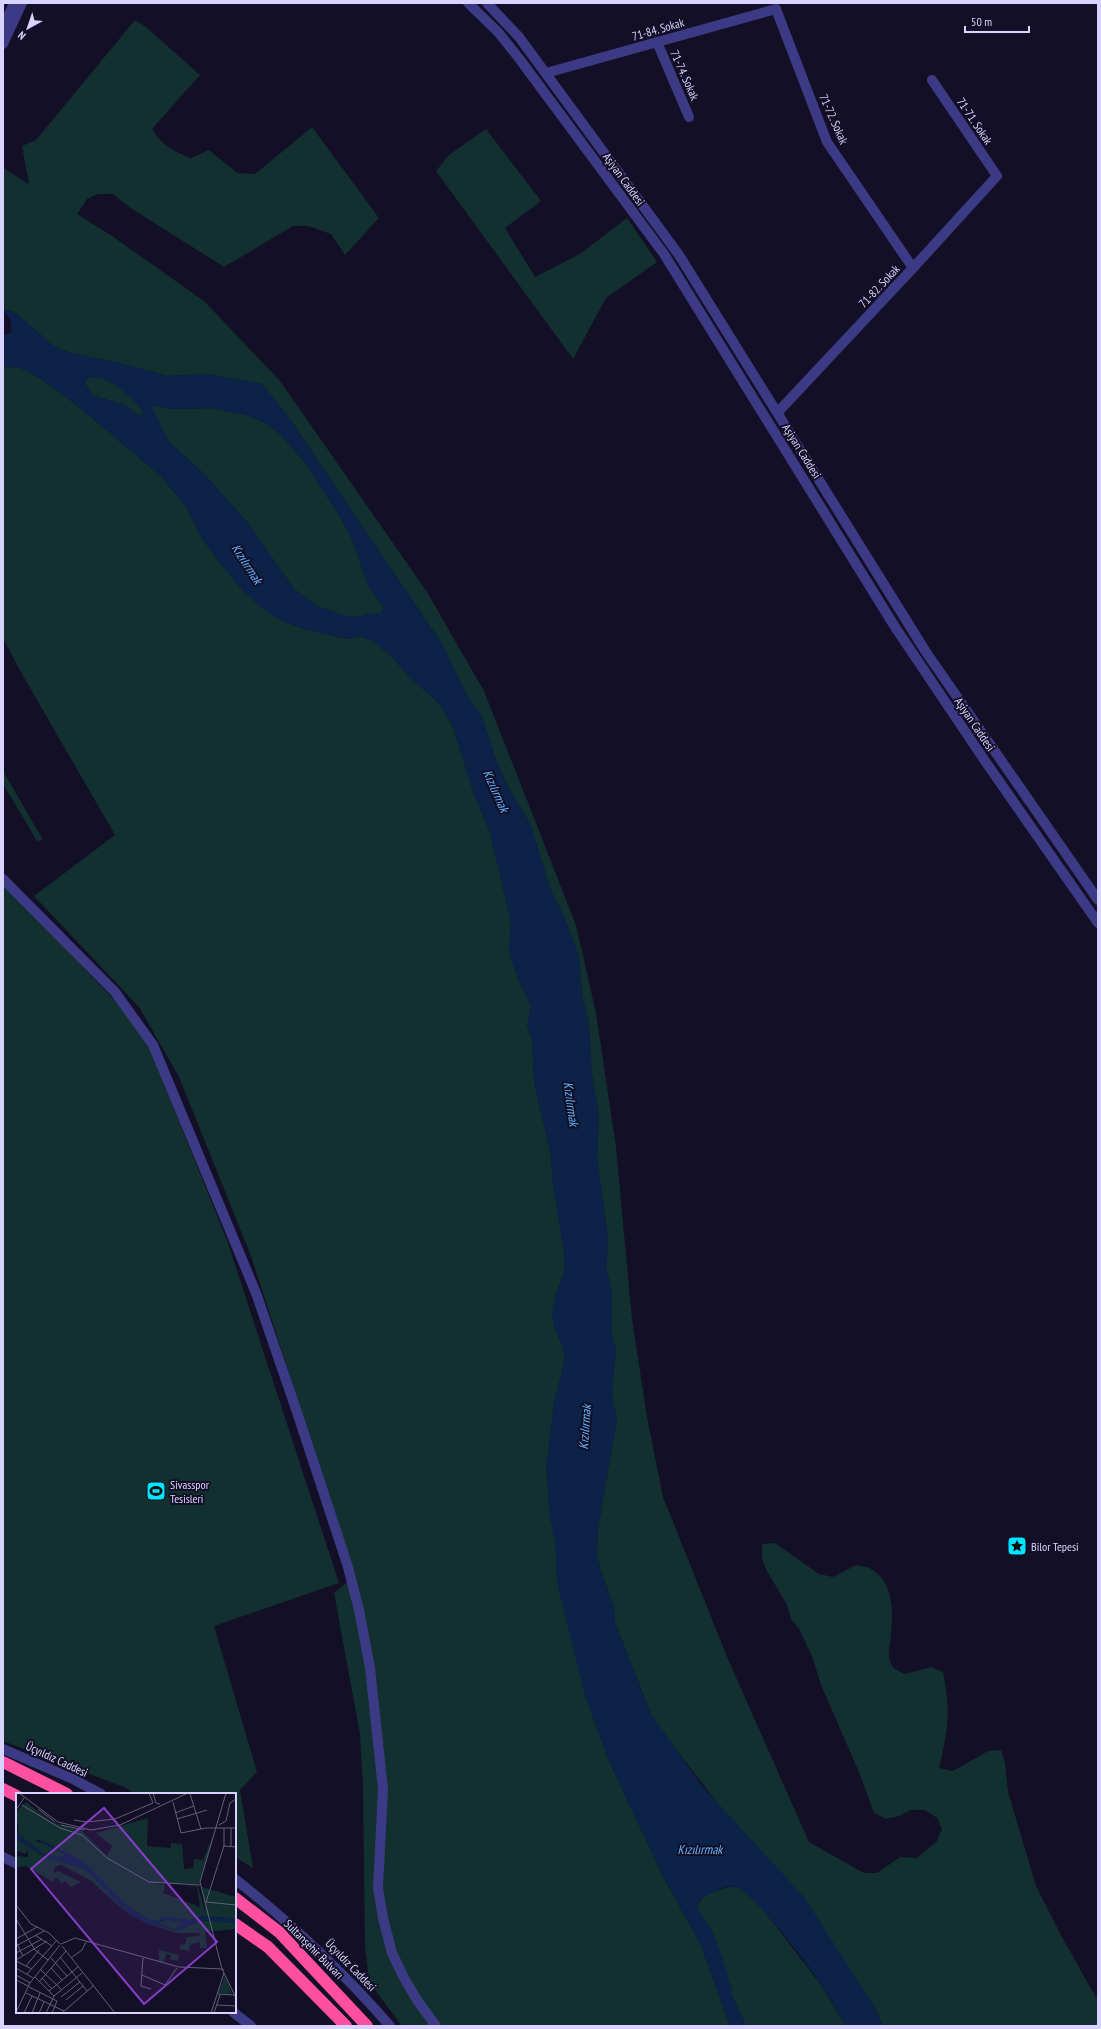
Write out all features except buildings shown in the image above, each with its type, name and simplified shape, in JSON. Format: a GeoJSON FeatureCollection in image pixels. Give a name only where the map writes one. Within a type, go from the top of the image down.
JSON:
{"type":"FeatureCollection","features":[{"type":"Feature","properties":{"kind":"highway"},"geometry":{"type":"LineString","coordinates":[[3,1762],[65,1793]]}},
{"type":"Feature","properties":{"kind":"highway"},"geometry":{"type":"LineString","coordinates":[[3,1789],[16,1796]]}},
{"type":"Feature","properties":{"kind":"highway","name":"Sultanşehir Bulvarı"},"geometry":{"type":"LineString","coordinates":[[236,1899],[279,1932],[367,2026]]}},
{"type":"Feature","properties":{"kind":"highway"},"geometry":{"type":"LineString","coordinates":[[236,1925],[268,1947],[346,2026]]}},
{"type":"Feature","properties":{"kind":"street"},"geometry":{"type":"LineString","coordinates":[[3,28],[14,3]]}},
{"type":"Feature","properties":{"kind":"street"},"geometry":{"type":"LineString","coordinates":[[3,44],[22,3]]}},
{"type":"Feature","properties":{"kind":"street","name":"Aşiyan Caddesi"},"geometry":{"type":"LineString","coordinates":[[468,3],[498,32],[518,57],[664,254],[895,627],[958,723],[1098,923]]}},
{"type":"Feature","properties":{"kind":"street","name":"Aşiyan Caddesi"},"geometry":{"type":"LineString","coordinates":[[487,3],[519,37],[679,255],[926,652],[1098,900]]}},
{"type":"Feature","properties":{"kind":"street","name":"71-84. Sokak"},"geometry":{"type":"LineString","coordinates":[[546,73],[776,9]]}},
{"type":"Feature","properties":{"kind":"street","name":"71-72. Sokak"},"geometry":{"type":"LineString","coordinates":[[776,9],[827,142],[913,268]]}},
{"type":"Feature","properties":{"kind":"street","name":"71-74. Sokak"},"geometry":{"type":"LineString","coordinates":[[657,42],[690,117]]}},
{"type":"Feature","properties":{"kind":"street","name":"71-71. Sokak"},"geometry":{"type":"LineString","coordinates":[[932,80],[997,176]]}},
{"type":"Feature","properties":{"kind":"street","name":"71-82. Sokak"},"geometry":{"type":"LineString","coordinates":[[778,412],[997,176]]}},
{"type":"Feature","properties":{"kind":"street"},"geometry":{"type":"LineString","coordinates":[[3,879],[115,992],[153,1045],[256,1292],[298,1412],[348,1567],[361,1617],[370,1668],[383,1789],[378,1888],[385,1925],[392,1953],[403,1976],[417,2000],[436,2026]]}},
{"type":"Feature","properties":{"kind":"street","name":"Üçyıldız Caddesi"},"geometry":{"type":"LineString","coordinates":[[3,1748],[73,1779],[98,1793]]}},
{"type":"Feature","properties":{"kind":"street"},"geometry":{"type":"LineString","coordinates":[[3,1857],[16,1864]]}},
{"type":"Feature","properties":{"kind":"street","name":"Üçyıldız Caddesi"},"geometry":{"type":"LineString","coordinates":[[236,1880],[314,1946],[364,1996],[390,2026]]}},
{"type":"Feature","properties":{"kind":"street"},"geometry":{"type":"LineString","coordinates":[[234,2013],[251,2026]]}},
{"type":"Feature","properties":{"kind":"green space"},"geometry":{"type":"Polygon","coordinates":[[[135,20],[146,27],[200,75],[152,129],[164,143],[179,153],[191,158],[209,150],[237,173],[255,174],[312,127],[379,218],[345,255],[331,234],[308,226],[293,226],[224,267],[129,207],[113,194],[97,194],[87,199],[77,214],[112,236],[204,301],[280,381],[427,592],[484,691],[576,925],[596,1013],[616,1147],[632,1319],[647,1417],[663,1497],[727,1657],[809,1842],[864,1873],[877,1873],[900,1857],[917,1858],[937,1841],[942,1829],[937,1818],[925,1810],[911,1810],[899,1816],[886,1819],[874,1813],[859,1772],[821,1685],[812,1656],[799,1629],[791,1619],[787,1605],[767,1571],[762,1559],[762,1544],[775,1543],[819,1574],[833,1577],[856,1565],[871,1569],[879,1575],[885,1583],[889,1592],[892,1612],[889,1660],[892,1666],[896,1670],[905,1674],[931,1667],[943,1672],[948,1709],[945,1743],[939,1768],[953,1771],[988,1751],[1001,1750],[1005,1763],[1008,1792],[1036,1886],[1062,1937],[1098,2001],[1098,2026],[883,2026],[875,2008],[658,1726],[651,1714],[615,1623],[614,1608],[597,1555],[598,1528],[617,1417],[613,1404],[612,1390],[616,1349],[612,1336],[612,1294],[606,1267],[608,1239],[597,1159],[599,1116],[592,1076],[589,1024],[582,997],[579,957],[564,917],[551,891],[530,824],[507,785],[496,760],[482,717],[466,694],[442,644],[289,418],[262,384],[208,374],[166,376],[124,364],[71,353],[55,347],[14,312],[3,309],[3,168],[29,184],[22,146],[36,140],[135,20]]]}},
{"type":"Feature","properties":{"kind":"green space"},"geometry":{"type":"Polygon","coordinates":[[[486,129],[541,201],[505,228],[535,277],[580,254],[627,218],[657,262],[606,298],[573,359],[436,171],[449,155],[486,129]]]}},
{"type":"Feature","properties":{"kind":"green space"},"geometry":{"type":"Polygon","coordinates":[[[3,366],[21,368],[40,378],[74,403],[161,476],[186,507],[202,538],[214,555],[244,592],[266,611],[285,622],[305,629],[346,639],[359,636],[372,640],[393,658],[411,679],[434,698],[443,709],[453,727],[474,794],[490,832],[511,922],[509,949],[519,981],[531,1006],[527,1026],[532,1038],[534,1081],[551,1156],[553,1184],[565,1258],[564,1272],[555,1298],[554,1326],[562,1346],[565,1359],[554,1404],[546,1471],[549,1508],[556,1548],[556,1575],[585,1695],[609,1761],[663,1876],[701,1945],[730,2026],[402,2026],[369,1982],[365,1945],[363,1789],[360,1734],[334,1593],[355,1576],[251,1256],[179,1077],[139,1007],[34,896],[115,835],[18,667],[3,638],[3,366]]]}},
{"type":"Feature","properties":{"kind":"green space"},"geometry":{"type":"Polygon","coordinates":[[[96,377],[109,381],[128,395],[143,411],[141,417],[124,405],[92,395],[85,384],[88,378],[96,377]]]}},
{"type":"Feature","properties":{"kind":"green space"},"geometry":{"type":"Polygon","coordinates":[[[150,405],[172,409],[212,408],[246,415],[264,422],[280,434],[303,460],[341,518],[352,539],[368,586],[384,607],[381,613],[368,613],[361,617],[347,616],[317,606],[294,589],[246,521],[203,473],[169,442],[150,405]]]}},
{"type":"Feature","properties":{"kind":"green space"},"geometry":{"type":"Polygon","coordinates":[[[3,771],[43,840],[37,841],[3,784],[3,771]]]}},
{"type":"Feature","properties":{"kind":"green space"},"geometry":{"type":"Polygon","coordinates":[[[3,883],[124,1010],[150,1050],[227,1240],[339,1583],[214,1626],[257,1772],[240,1790],[253,1868],[236,1858],[236,1793],[134,1793],[124,1787],[3,1741],[3,883]]]}},
{"type":"Feature","properties":{"kind":"green space"},"geometry":{"type":"Polygon","coordinates":[[[735,1886],[741,1889],[762,1908],[822,1986],[846,2026],[746,2026],[732,1996],[732,1990],[697,1908],[702,1899],[712,1892],[735,1886]]]}},
{"type":"Feature","properties":{"kind":"water","name":"Kızılırmak"},"geometry":{"type":"Polygon","coordinates":[[[3,309],[14,312],[55,347],[71,353],[124,364],[166,376],[208,374],[262,384],[289,418],[442,644],[466,694],[482,717],[496,760],[507,785],[530,824],[551,891],[564,917],[579,957],[582,997],[589,1024],[592,1076],[599,1116],[597,1159],[608,1239],[606,1267],[612,1294],[612,1336],[616,1349],[612,1390],[613,1404],[617,1417],[598,1528],[597,1554],[600,1568],[614,1608],[615,1623],[651,1714],[702,1786],[804,1897],[875,2008],[883,2026],[846,2026],[816,1977],[768,1916],[744,1892],[736,1887],[730,1887],[718,1890],[705,1896],[700,1900],[697,1908],[710,1927],[719,1947],[732,1990],[732,1996],[746,2026],[730,2026],[701,1945],[663,1876],[609,1761],[585,1695],[556,1575],[556,1548],[549,1508],[546,1471],[554,1404],[565,1359],[562,1346],[554,1326],[552,1312],[564,1272],[565,1258],[553,1184],[551,1156],[534,1081],[532,1038],[527,1026],[531,1006],[512,962],[509,949],[511,922],[490,832],[474,794],[453,727],[443,709],[434,698],[411,679],[393,658],[372,640],[359,636],[346,639],[305,629],[285,622],[266,611],[244,592],[214,555],[202,538],[186,507],[161,476],[74,403],[40,378],[21,368],[3,366],[3,336],[12,332],[10,319],[3,309]],[[88,378],[85,384],[92,395],[124,405],[141,417],[143,411],[134,401],[115,385],[102,378],[88,378]],[[151,405],[169,442],[203,473],[246,521],[294,589],[317,606],[347,616],[361,617],[368,613],[381,613],[384,607],[368,586],[352,539],[341,518],[303,460],[280,434],[264,422],[246,415],[212,408],[172,409],[151,405]]]}},
{"type":"Feature","properties":{"kind":"place","name":"Sivasspor Tesisleri"},"geometry":{"type":"Point","coordinates":[156,1491]}},
{"type":"Feature","properties":{"kind":"place","name":"Bilor Tepesi"},"geometry":{"type":"Point","coordinates":[1017,1546]}}]}
